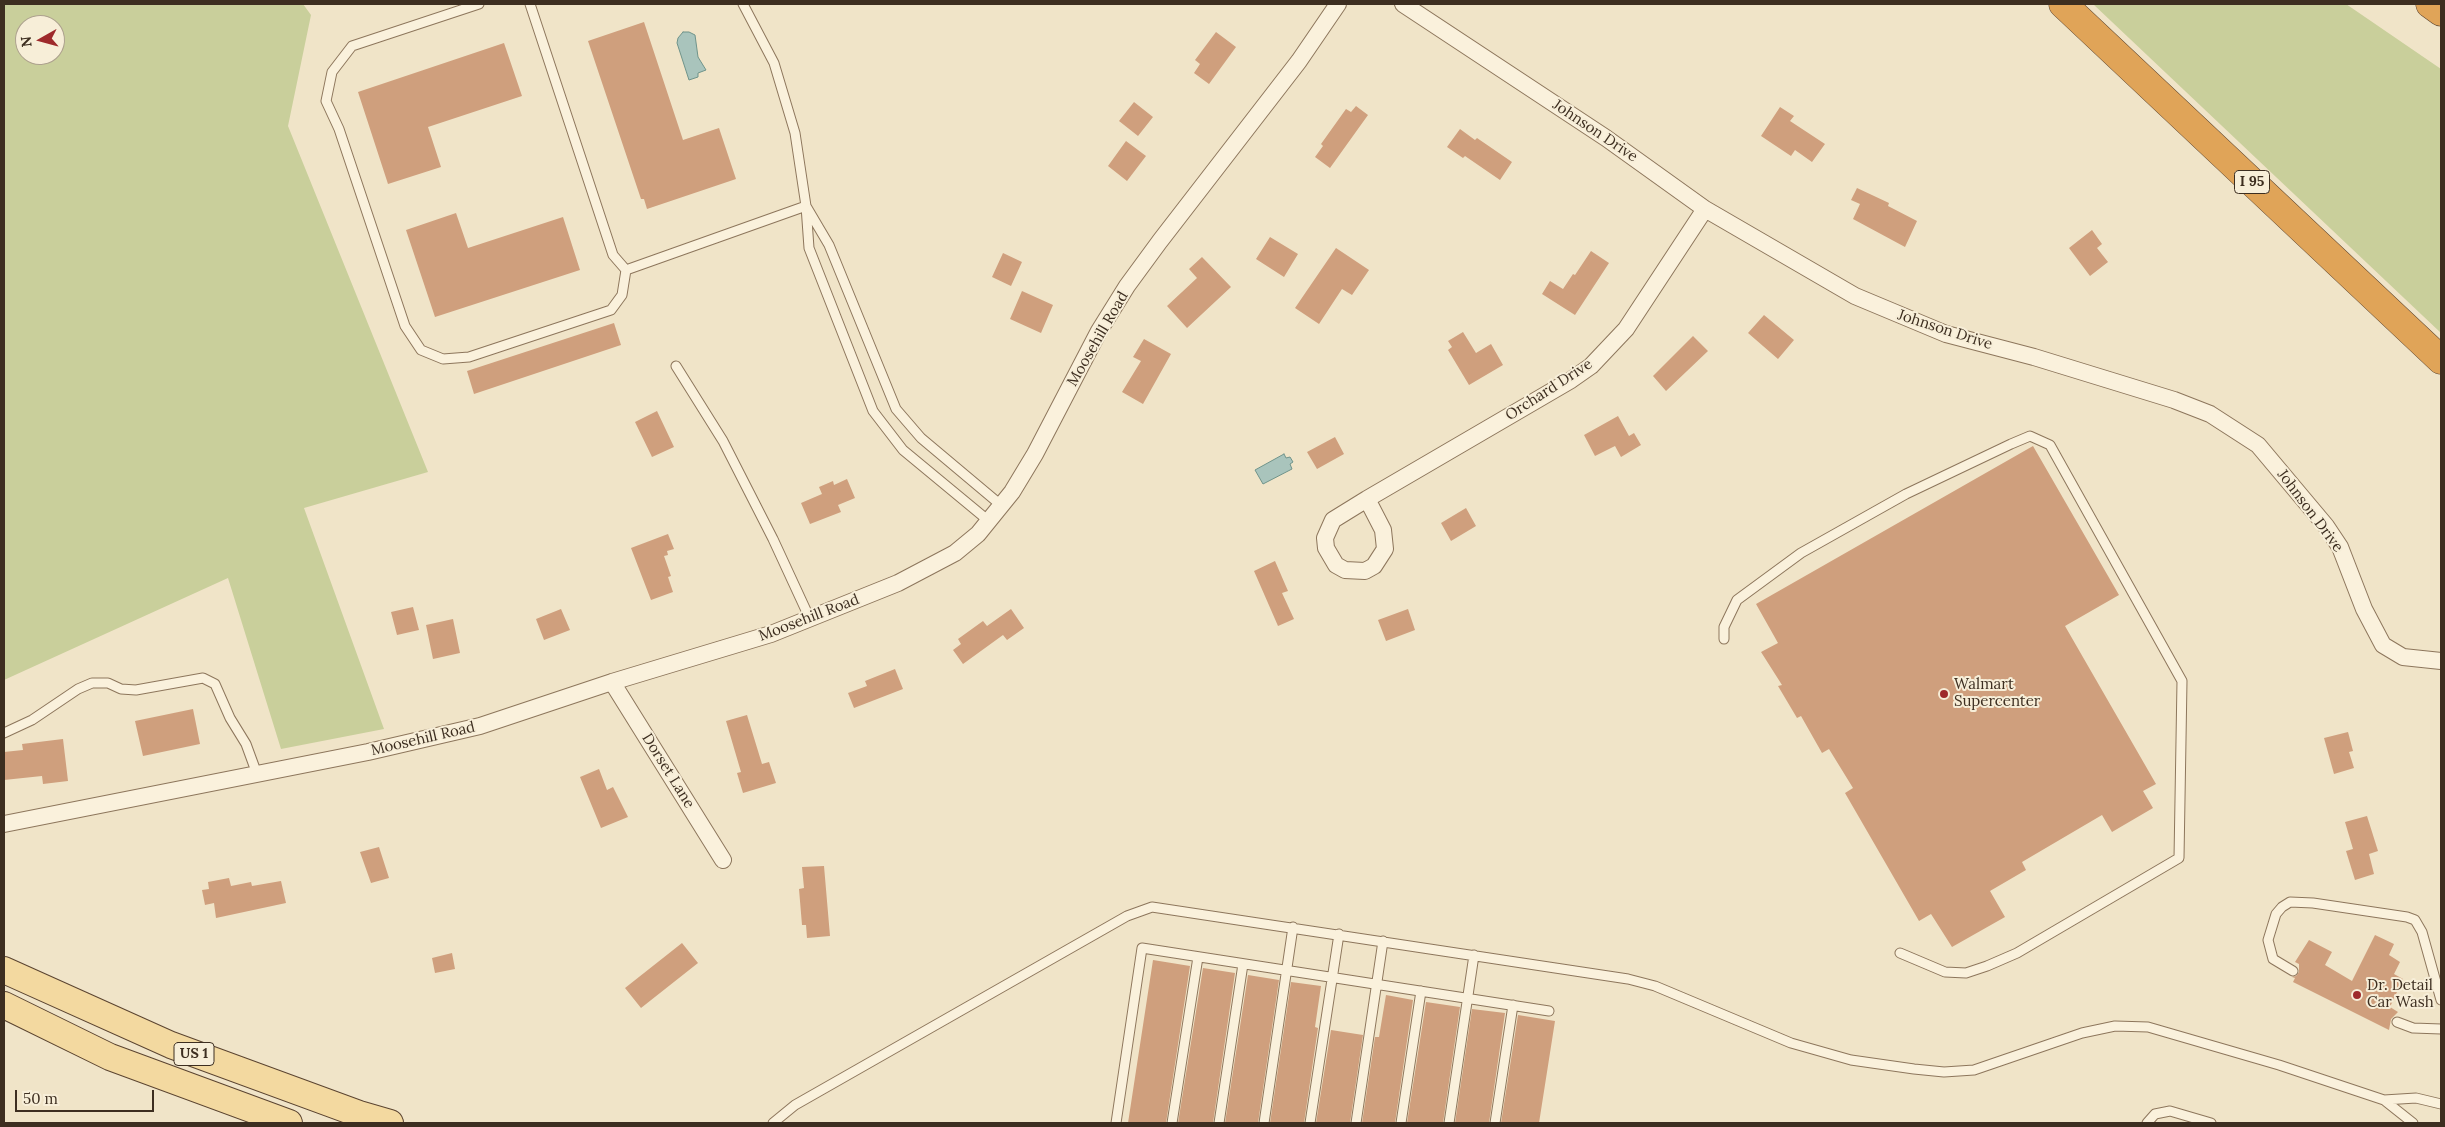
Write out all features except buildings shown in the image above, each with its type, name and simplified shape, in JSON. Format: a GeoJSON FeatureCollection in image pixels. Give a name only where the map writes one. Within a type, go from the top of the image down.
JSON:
{"type":"FeatureCollection","features":[{"type":"Feature","properties":{"kind":"highway","name":"I 95"},"geometry":{"type":"LineString","coordinates":[[2064,4],[2441,360]]}},
{"type":"Feature","properties":{"kind":"highway"},"geometry":{"type":"LineString","coordinates":[[2430,4],[2441,12]]}},
{"type":"Feature","properties":{"kind":"main road","name":"US 1"},"geometry":{"type":"LineString","coordinates":[[4,970],[171,1045],[359,1114],[390,1123]]}},
{"type":"Feature","properties":{"kind":"main road","name":"US 1"},"geometry":{"type":"LineString","coordinates":[[4,1005],[110,1057],[289,1123]]}},
{"type":"Feature","properties":{"kind":"street","name":"Moosehill Road"},"geometry":{"type":"LineString","coordinates":[[4,824],[368,752],[462,731],[612,682],[748,642],[898,584],[938,564],[968,544],[990,522],[1002,506],[1035,454],[1099,331],[1131,280],[1299,61],[1338,4]]}},
{"type":"Feature","properties":{"kind":"street","name":"Johnson Drive"},"geometry":{"type":"LineString","coordinates":[[1403,4],[1606,138],[1704,209],[1855,296],[1946,334],[2034,357],[2174,400],[2210,414],[2258,445],[2326,526],[2340,547],[2368,617],[2383,645],[2404,657],[2441,661]]}},
{"type":"Feature","properties":{"kind":"street","name":"Orchard Drive"},"geometry":{"type":"LineString","coordinates":[[1367,499],[1384,530],[1385,549],[1374,566],[1365,571],[1345,570],[1336,565],[1326,548],[1325,538],[1333,520],[1367,499],[1562,385],[1590,366],[1626,329],[1704,209]]}},
{"type":"Feature","properties":{"kind":"street","name":"Dorset Lane"},"geometry":{"type":"LineString","coordinates":[[612,682],[723,860]]}},
{"type":"Feature","properties":{"kind":"lane"},"geometry":{"type":"LineString","coordinates":[[479,4],[352,46],[332,72],[326,101],[338,129],[405,326],[421,350],[443,359],[469,356],[611,310],[622,295],[626,270]]}},
{"type":"Feature","properties":{"kind":"lane"},"geometry":{"type":"LineString","coordinates":[[530,4],[613,255],[626,270]]}},
{"type":"Feature","properties":{"kind":"lane"},"geometry":{"type":"LineString","coordinates":[[742,4],[774,63],[795,134],[806,206],[809,248],[873,411],[903,450],[990,522]]}},
{"type":"Feature","properties":{"kind":"lane"},"geometry":{"type":"LineString","coordinates":[[626,270],[806,206]]}},
{"type":"Feature","properties":{"kind":"lane"},"geometry":{"type":"LineString","coordinates":[[806,206],[829,245],[896,409],[921,438],[1002,506]]}},
{"type":"Feature","properties":{"kind":"lane"},"geometry":{"type":"LineString","coordinates":[[676,366],[723,441],[773,539],[810,619]]}},
{"type":"Feature","properties":{"kind":"lane"},"geometry":{"type":"LineString","coordinates":[[1724,639],[1724,627],[1737,600],[1801,553],[1906,494],[2011,444],[2030,436],[2050,445],[2182,681],[2179,858],[2017,953],[1987,966],[1966,973],[1945,972],[1900,952]]}},
{"type":"Feature","properties":{"kind":"lane"},"geometry":{"type":"LineString","coordinates":[[4,733],[42,715],[78,689],[92,683],[100,682],[121,689],[136,690],[203,678],[215,684],[230,718],[246,744],[256,774]]}},
{"type":"Feature","properties":{"kind":"lane"},"geometry":{"type":"LineString","coordinates":[[2293,971],[2273,959],[2268,940],[2276,914],[2290,902],[2313,902],[2407,917],[2415,920],[2422,932],[2441,1000]]}},
{"type":"Feature","properties":{"kind":"lane"},"geometry":{"type":"LineString","coordinates":[[773,1123],[795,1105],[1140,910],[1162,907],[1641,982],[1792,1043],[1851,1060],[1928,1071],[1974,1070],[2082,1033],[2115,1026],[2141,1026],[2208,1043],[2384,1100],[2413,1123]]}},
{"type":"Feature","properties":{"kind":"lane"},"geometry":{"type":"LineString","coordinates":[[1264,1123],[1292,927]]}},
{"type":"Feature","properties":{"kind":"lane"},"geometry":{"type":"LineString","coordinates":[[1310,1123],[1339,934]]}},
{"type":"Feature","properties":{"kind":"lane"},"geometry":{"type":"LineString","coordinates":[[1356,1123],[1384,941]]}},
{"type":"Feature","properties":{"kind":"lane"},"geometry":{"type":"LineString","coordinates":[[1116,1123],[1142,948],[1549,1011]]}},
{"type":"Feature","properties":{"kind":"lane"},"geometry":{"type":"LineString","coordinates":[[1449,1123],[1474,955]]}},
{"type":"Feature","properties":{"kind":"lane"},"geometry":{"type":"LineString","coordinates":[[1172,1123],[1198,957]]}},
{"type":"Feature","properties":{"kind":"lane"},"geometry":{"type":"LineString","coordinates":[[1219,1123],[1243,964]]}},
{"type":"Feature","properties":{"kind":"lane"},"geometry":{"type":"LineString","coordinates":[[1401,1123],[1421,991]]}},
{"type":"Feature","properties":{"kind":"lane"},"geometry":{"type":"LineString","coordinates":[[1495,1123],[1513,1005]]}},
{"type":"Feature","properties":{"kind":"lane"},"geometry":{"type":"LineString","coordinates":[[2397,1022],[2413,1028],[2441,1029]]}},
{"type":"Feature","properties":{"kind":"lane"},"geometry":{"type":"LineString","coordinates":[[2384,1100],[2416,1098],[2441,1104]]}},
{"type":"Feature","properties":{"kind":"lane"},"geometry":{"type":"LineString","coordinates":[[2147,1123],[2155,1114],[2170,1111],[2211,1123]]}},
{"type":"Feature","properties":{"kind":"green space"},"geometry":{"type":"Polygon","coordinates":[[[4,4],[303,4],[311,15],[288,126],[428,472],[304,508],[384,729],[281,749],[228,578],[4,680],[4,4]]]}},
{"type":"Feature","properties":{"kind":"green space"},"geometry":{"type":"Polygon","coordinates":[[[2093,4],[2346,4],[2441,69],[2441,333],[2093,4]]]}},
{"type":"Feature","properties":{"kind":"water"},"geometry":{"type":"Polygon","coordinates":[[[683,32],[695,35],[698,57],[706,70],[698,73],[698,77],[689,80],[677,43],[678,38],[683,32]]]}},
{"type":"Feature","properties":{"kind":"water"},"geometry":{"type":"Polygon","coordinates":[[[1284,454],[1286,458],[1290,457],[1293,462],[1290,464],[1292,469],[1263,484],[1255,470],[1284,454]]]}},
{"type":"Feature","properties":{"kind":"place","name":"Walmart Supercenter"},"geometry":{"type":"Point","coordinates":[1944,694]}},
{"type":"Feature","properties":{"kind":"place","name":"Dr. Detail Car Wash"},"geometry":{"type":"Point","coordinates":[2357,995]}}]}
